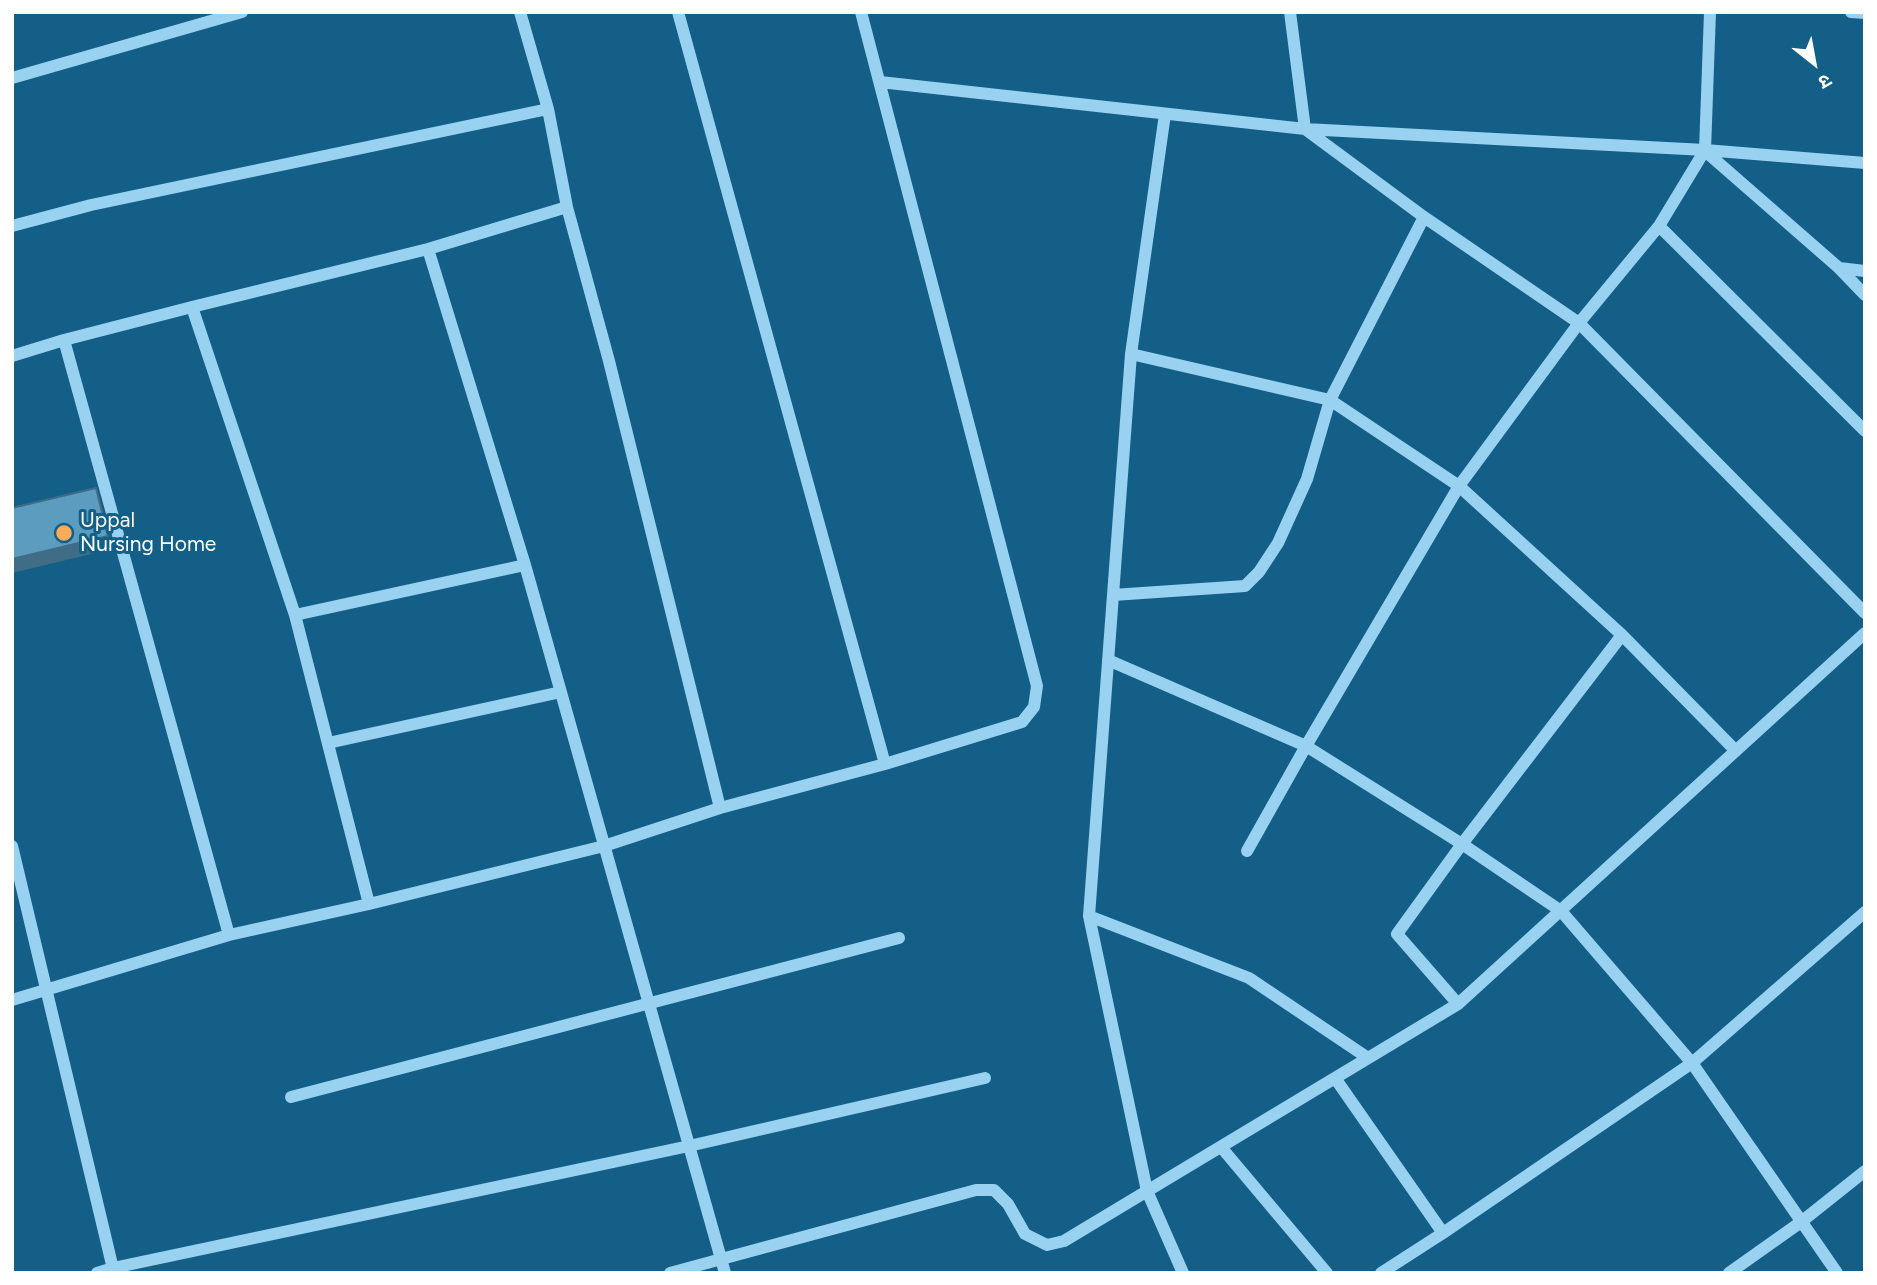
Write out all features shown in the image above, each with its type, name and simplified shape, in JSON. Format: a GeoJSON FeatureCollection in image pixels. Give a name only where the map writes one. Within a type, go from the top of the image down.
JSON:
{"type":"FeatureCollection","features":[{"type":"Feature","properties":{"kind":"street"},"geometry":{"type":"LineString","coordinates":[[12,78],[242,12]]}},
{"type":"Feature","properties":{"kind":"street"},"geometry":{"type":"LineString","coordinates":[[520,12],[548,109],[567,207],[612,375],[720,808]]}},
{"type":"Feature","properties":{"kind":"street"},"geometry":{"type":"LineString","coordinates":[[678,12],[885,764]]}},
{"type":"Feature","properties":{"kind":"street"},"geometry":{"type":"LineString","coordinates":[[12,1000],[229,935],[369,904],[604,846],[720,808],[885,764],[1022,722],[1034,707],[1037,686],[861,12]]}},
{"type":"Feature","properties":{"kind":"street"},"geometry":{"type":"LineString","coordinates":[[1290,12],[1304,129],[1424,217],[1579,323],[1865,612]]}},
{"type":"Feature","properties":{"kind":"street"},"geometry":{"type":"LineString","coordinates":[[1247,850],[1459,486],[1579,323],[1659,226],[1705,150],[1710,12]]}},
{"type":"Feature","properties":{"kind":"street"},"geometry":{"type":"LineString","coordinates":[[1851,12],[1865,13]]}},
{"type":"Feature","properties":{"kind":"street"},"geometry":{"type":"LineString","coordinates":[[880,82],[1304,129],[1705,150],[1865,163]]}},
{"type":"Feature","properties":{"kind":"street"},"geometry":{"type":"LineString","coordinates":[[12,226],[91,205],[548,109]]}},
{"type":"Feature","properties":{"kind":"street"},"geometry":{"type":"LineString","coordinates":[[1166,114],[1131,354],[1089,916],[1147,1191],[1183,1273]]}},
{"type":"Feature","properties":{"kind":"street"},"geometry":{"type":"LineString","coordinates":[[1705,150],[1839,268],[1865,295]]}},
{"type":"Feature","properties":{"kind":"street"},"geometry":{"type":"LineString","coordinates":[[12,356],[192,307],[428,249],[567,207]]}},
{"type":"Feature","properties":{"kind":"street"},"geometry":{"type":"LineString","coordinates":[[1113,595],[1245,586],[1259,572],[1278,543],[1307,479],[1330,400],[1424,217]]}},
{"type":"Feature","properties":{"kind":"street"},"geometry":{"type":"LineString","coordinates":[[1659,226],[1865,431]]}},
{"type":"Feature","properties":{"kind":"street"},"geometry":{"type":"LineString","coordinates":[[428,249],[525,565],[723,1266]]}},
{"type":"Feature","properties":{"kind":"street"},"geometry":{"type":"LineString","coordinates":[[1839,268],[1865,271]]}},
{"type":"Feature","properties":{"kind":"street"},"geometry":{"type":"LineString","coordinates":[[192,307],[295,615],[369,904]]}},
{"type":"Feature","properties":{"kind":"street"},"geometry":{"type":"LineString","coordinates":[[64,340],[229,935]]}},
{"type":"Feature","properties":{"kind":"street"},"geometry":{"type":"LineString","coordinates":[[1131,354],[1330,400],[1459,486],[1622,635],[1736,751]]}},
{"type":"Feature","properties":{"kind":"street"},"geometry":{"type":"LineString","coordinates":[[295,615],[525,565]]}},
{"type":"Feature","properties":{"kind":"street"},"geometry":{"type":"LineString","coordinates":[[670,1273],[723,1266],[976,1190],[994,1190],[1008,1204],[1025,1234],[1047,1245],[1063,1241],[1458,1004],[1865,633]]}},
{"type":"Feature","properties":{"kind":"street"},"geometry":{"type":"LineString","coordinates":[[1458,1004],[1397,934],[1462,844],[1622,635]]}},
{"type":"Feature","properties":{"kind":"street"},"geometry":{"type":"LineString","coordinates":[[1108,660],[1306,746],[1462,844],[1560,911],[1692,1063],[1837,1273]]}},
{"type":"Feature","properties":{"kind":"street"},"geometry":{"type":"LineString","coordinates":[[328,743],[561,692]]}},
{"type":"Feature","properties":{"kind":"street"},"geometry":{"type":"LineString","coordinates":[[12,846],[114,1270]]}},
{"type":"Feature","properties":{"kind":"street"},"geometry":{"type":"LineString","coordinates":[[1381,1273],[1692,1063],[1865,912]]}},
{"type":"Feature","properties":{"kind":"street"},"geometry":{"type":"LineString","coordinates":[[1089,916],[1249,978],[1368,1058]]}},
{"type":"Feature","properties":{"kind":"street"},"geometry":{"type":"LineString","coordinates":[[291,1097],[899,938]]}},
{"type":"Feature","properties":{"kind":"street"},"geometry":{"type":"LineString","coordinates":[[97,1273],[689,1146],[985,1078]]}},
{"type":"Feature","properties":{"kind":"street"},"geometry":{"type":"LineString","coordinates":[[1335,1078],[1443,1233]]}},
{"type":"Feature","properties":{"kind":"street"},"geometry":{"type":"LineString","coordinates":[[1221,1147],[1327,1273]]}},
{"type":"Feature","properties":{"kind":"street"},"geometry":{"type":"LineString","coordinates":[[1730,1273],[1801,1222],[1865,1171]]}},
{"type":"Feature","properties":{"kind":"building"},"geometry":{"type":"Polygon","coordinates":[[[96,488],[108,536],[12,559],[12,508],[96,488]]]}},
{"type":"Feature","properties":{"kind":"place","name":"Uppal Nursing Home"},"geometry":{"type":"Point","coordinates":[64,533]}}]}
